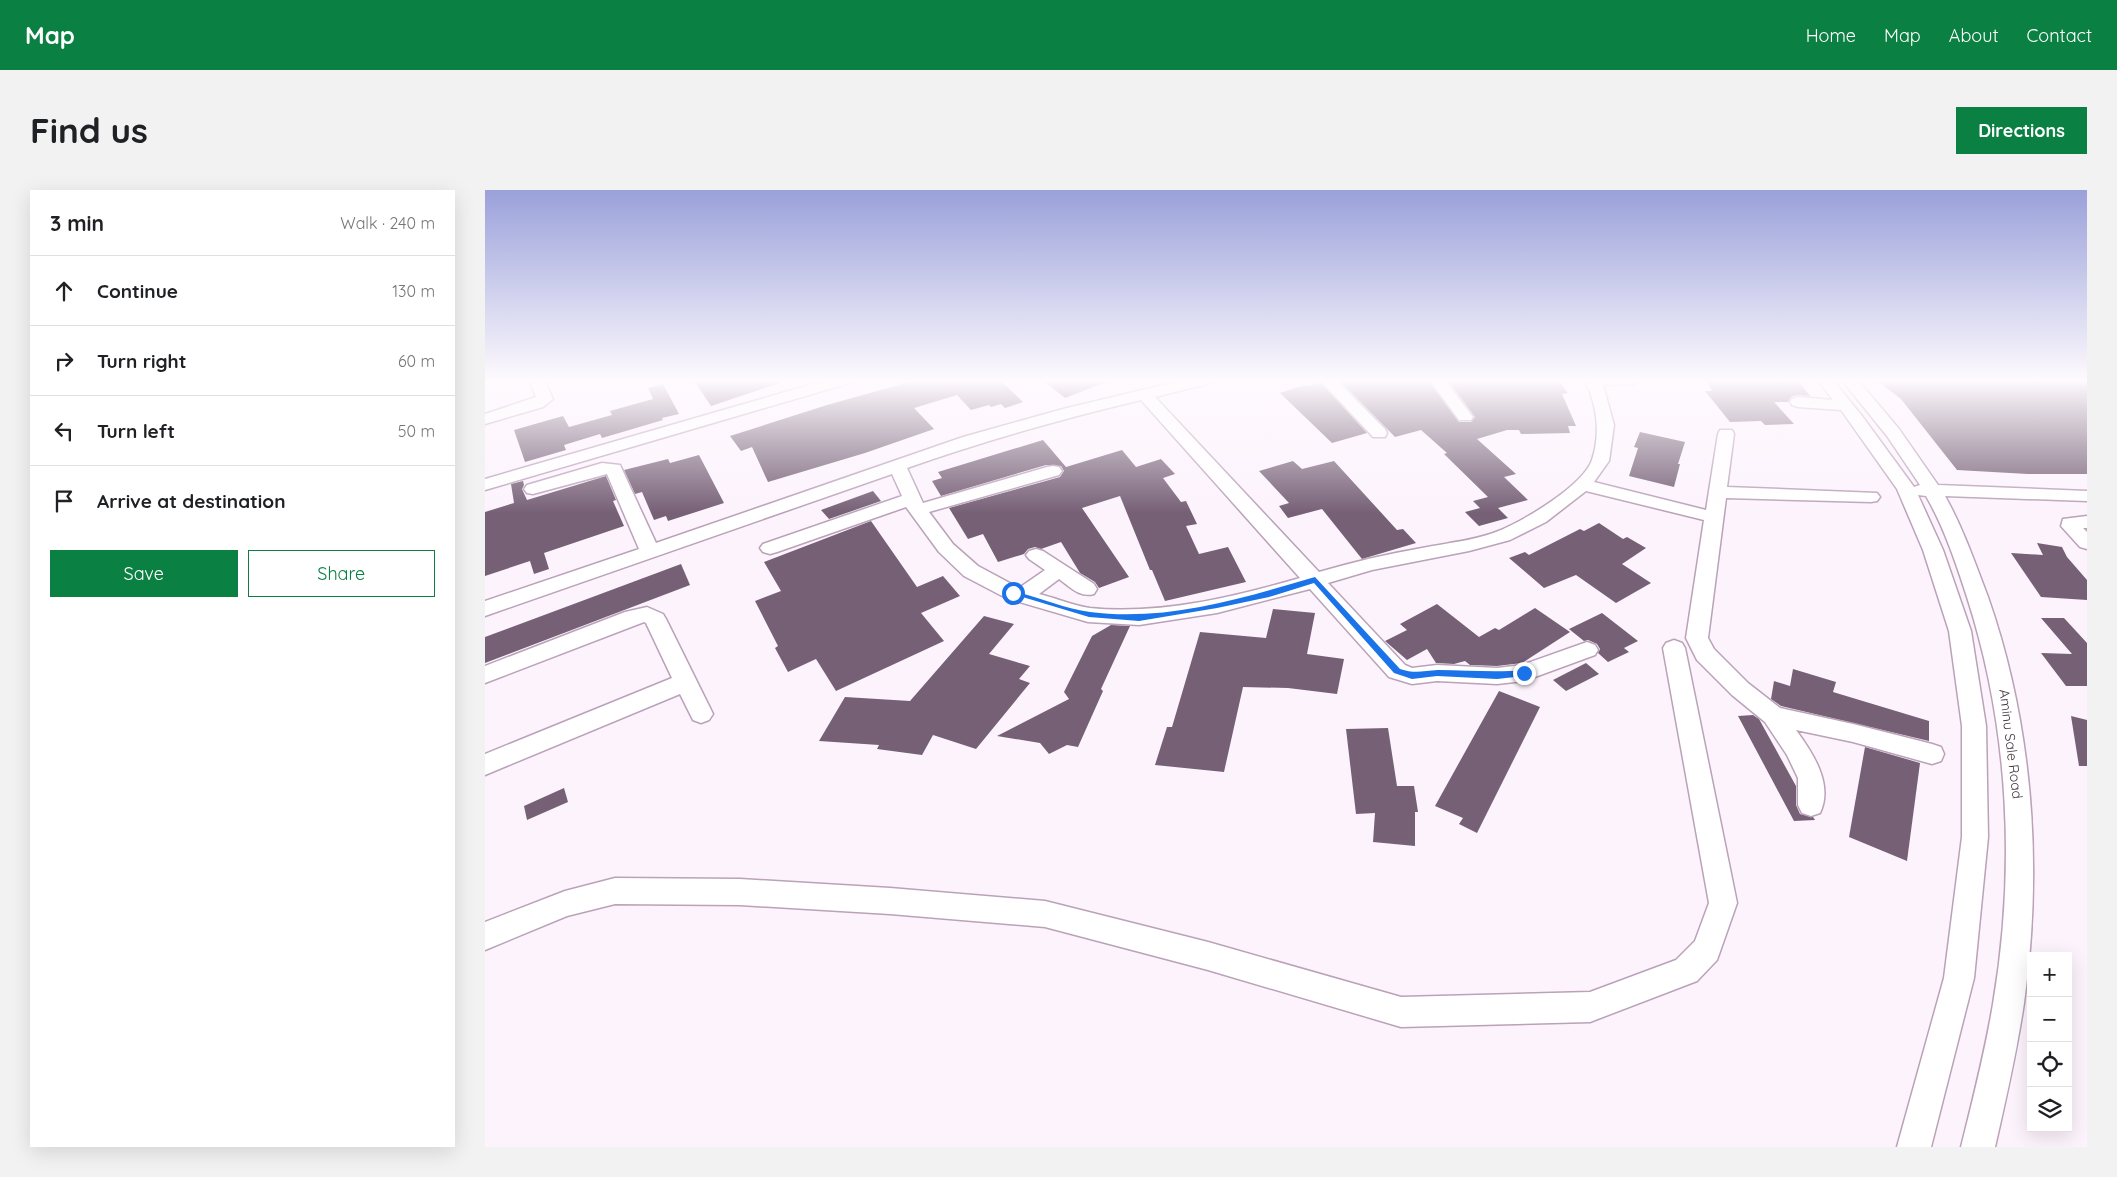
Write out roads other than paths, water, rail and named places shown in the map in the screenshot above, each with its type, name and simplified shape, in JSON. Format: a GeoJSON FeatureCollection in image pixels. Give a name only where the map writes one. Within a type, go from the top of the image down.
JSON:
{"type":"FeatureCollection","features":[{"type":"Feature","properties":{"kind":"street"},"geometry":{"type":"LineString","coordinates":[[485,486],[691,424]]}},
{"type":"Feature","properties":{"kind":"street"},"geometry":{"type":"LineString","coordinates":[[485,609],[897,466],[1028,424]]}},
{"type":"Feature","properties":{"kind":"street"},"geometry":{"type":"LineString","coordinates":[[1171,424],[1397,671],[1412,676],[1437,673],[1497,676],[1524,673],[1587,650]]}},
{"type":"Feature","properties":{"kind":"street"},"geometry":{"type":"LineString","coordinates":[[1370,424],[1379,433]]}},
{"type":"Feature","properties":{"kind":"street"},"geometry":{"type":"LineString","coordinates":[[897,466],[915,504],[946,548],[971,571],[1013,593],[1089,615],[1139,618],[1217,606],[1269,594],[1370,564],[1444,550],[1503,536],[1539,518],[1583,485],[1600,461],[1605,424]]}},
{"type":"Feature","properties":{"kind":"street"},"geometry":{"type":"LineString","coordinates":[[1849,424],[1906,488],[1933,550],[1960,631],[1974,726],[1975,837],[1959,978],[1914,1147]]}},
{"type":"Feature","properties":{"kind":"street","name":"Aminu Sale Road"},"geometry":{"type":"LineString","coordinates":[[1886,424],[1933,490],[1955,535],[1983,606],[2005,692],[2019,795],[2019,931],[2008,1009],[1992,1094],[1978,1147]]}},
{"type":"Feature","properties":{"kind":"street"},"geometry":{"type":"LineString","coordinates":[[1726,434],[1697,638],[1705,654],[1740,688],[1773,716],[1796,749],[1811,778],[1811,805]]}},
{"type":"Feature","properties":{"kind":"street"},"geometry":{"type":"LineString","coordinates":[[533,489],[602,468],[614,469],[649,552]]}},
{"type":"Feature","properties":{"kind":"street"},"geometry":{"type":"LineString","coordinates":[[770,548],[915,504],[1053,471]]}},
{"type":"Feature","properties":{"kind":"street"},"geometry":{"type":"LineString","coordinates":[[1583,485],[1713,517]]}},
{"type":"Feature","properties":{"kind":"street"},"geometry":{"type":"LineString","coordinates":[[1906,488],[2083,500]]}},
{"type":"Feature","properties":{"kind":"street"},"geometry":{"type":"LineString","coordinates":[[1717,492],[1871,497]]}},
{"type":"Feature","properties":{"kind":"street"},"geometry":{"type":"LineString","coordinates":[[2087,522],[2070,523],[2070,526],[2087,543]]}},
{"type":"Feature","properties":{"kind":"street"},"geometry":{"type":"LineString","coordinates":[[1036,554],[1087,589]]}},
{"type":"Feature","properties":{"kind":"street"},"geometry":{"type":"LineString","coordinates":[[1022,596],[1058,570]]}},
{"type":"Feature","properties":{"kind":"street"},"geometry":{"type":"LineString","coordinates":[[485,675],[633,617],[647,614],[655,619],[701,714]]}},
{"type":"Feature","properties":{"kind":"street"},"geometry":{"type":"LineString","coordinates":[[485,936],[565,904],[615,891],[739,892],[890,901],[1045,914],[1208,956],[1401,1012],[1590,1008],[1686,971],[1707,950],[1723,903],[1674,648]]}},
{"type":"Feature","properties":{"kind":"street"},"geometry":{"type":"LineString","coordinates":[[485,765],[685,682]]}},
{"type":"Feature","properties":{"kind":"street"},"geometry":{"type":"LineString","coordinates":[[1773,716],[1853,733],[1932,754]]}}]}
